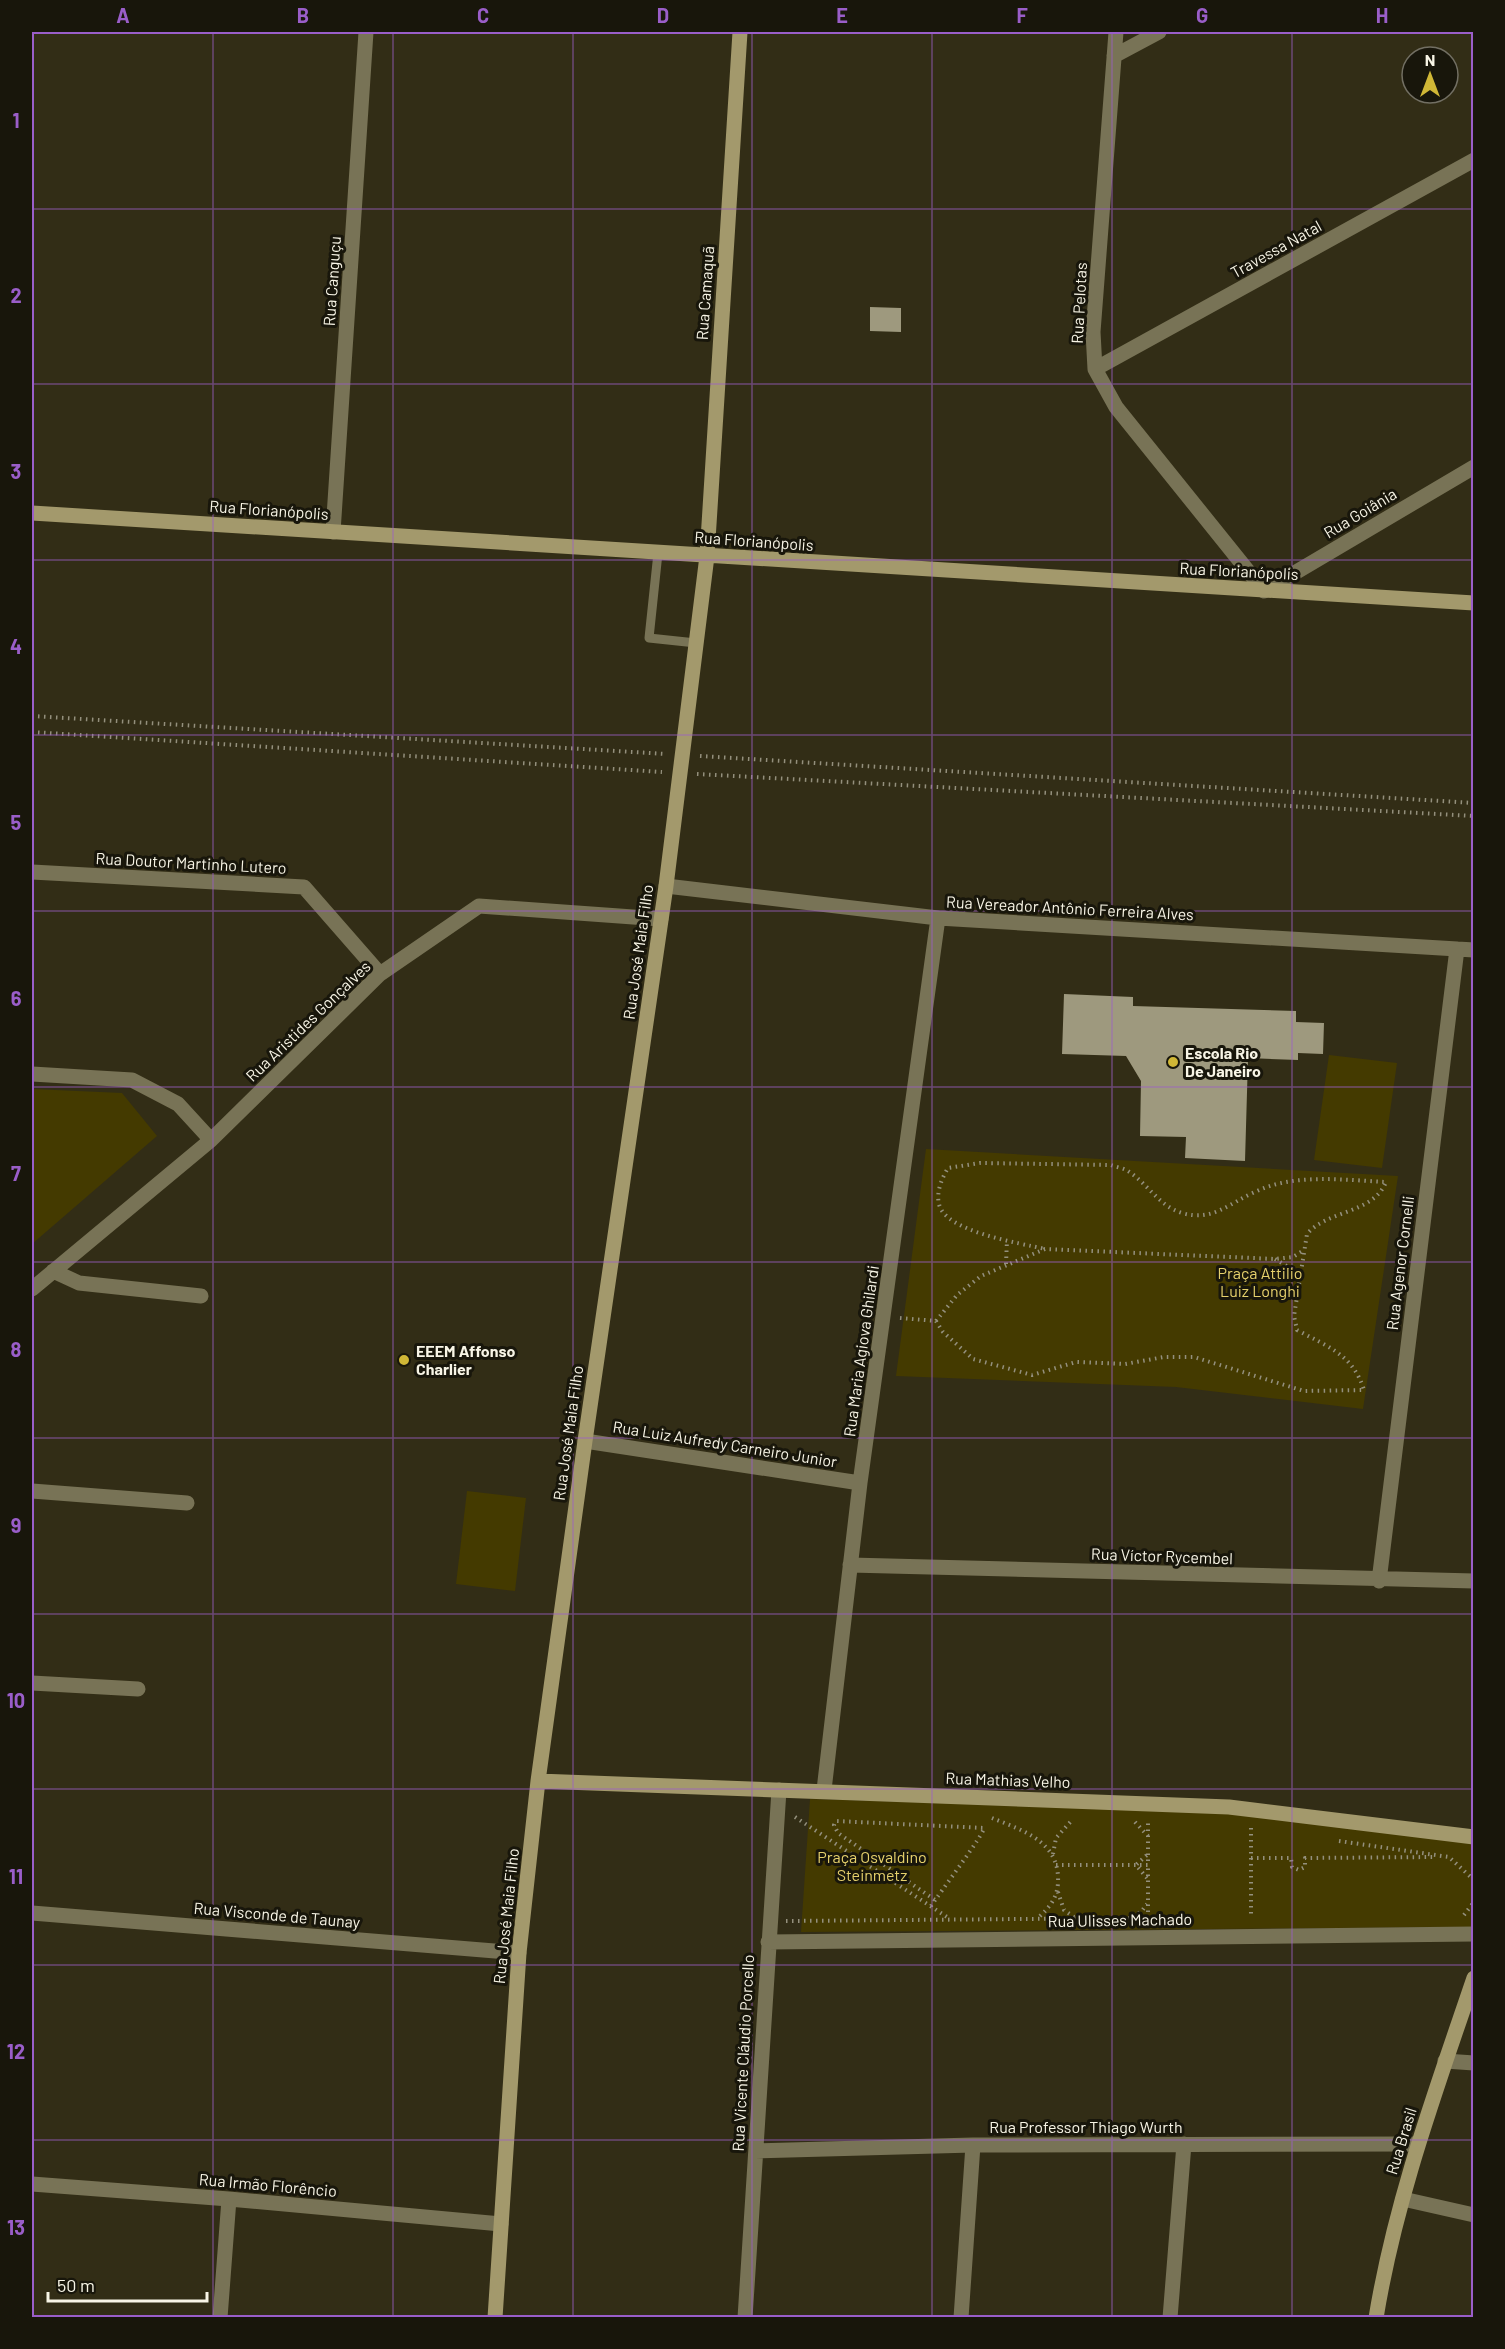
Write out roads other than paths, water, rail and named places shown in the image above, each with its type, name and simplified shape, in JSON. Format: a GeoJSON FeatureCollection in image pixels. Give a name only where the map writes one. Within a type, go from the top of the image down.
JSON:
{"type":"FeatureCollection","features":[{"type":"Feature","properties":{"kind":"street","name":"Rua Canguçu"},"geometry":{"type":"LineString","coordinates":[[333,532],[366,32]]}},
{"type":"Feature","properties":{"kind":"street","name":"Rua Camaquã"},"geometry":{"type":"LineString","coordinates":[[707,556],[740,32]]}},
{"type":"Feature","properties":{"kind":"street","name":"Rua Pelotas"},"geometry":{"type":"LineString","coordinates":[[1116,32],[1093,332],[1095,369],[1116,407],[1264,591]]}},
{"type":"Feature","properties":{"kind":"street"},"geometry":{"type":"LineString","coordinates":[[1114,56],[1159,32]]}},
{"type":"Feature","properties":{"kind":"street","name":"Travessa Natal"},"geometry":{"type":"LineString","coordinates":[[1095,369],[1473,160]]}},
{"type":"Feature","properties":{"kind":"street","name":"Rua Goiânia"},"geometry":{"type":"LineString","coordinates":[[1264,591],[1473,466]]}},
{"type":"Feature","properties":{"kind":"street","name":"Rua Florianópolis"},"geometry":{"type":"LineString","coordinates":[[32,513],[1473,603]]}},
{"type":"Feature","properties":{"kind":"street","name":"Rua José Maia Filho"},"geometry":{"type":"LineString","coordinates":[[495,2318],[519,1953],[538,1781],[666,886],[707,556]]}},
{"type":"Feature","properties":{"kind":"street","name":"Rua Doutor Martinho Lutero"},"geometry":{"type":"LineString","coordinates":[[32,872],[304,887],[381,974]]}},
{"type":"Feature","properties":{"kind":"street","name":"Rua Vereador Antônio Ferreira Alves"},"geometry":{"type":"LineString","coordinates":[[666,886],[938,918],[1473,950]]}},
{"type":"Feature","properties":{"kind":"street","name":"Rua Aristides Gonçalves"},"geometry":{"type":"LineString","coordinates":[[32,1289],[211,1140],[381,974],[479,906],[661,919]]}},
{"type":"Feature","properties":{"kind":"street","name":"Rua Maria Agiova Ghilardi"},"geometry":{"type":"LineString","coordinates":[[824,1790],[860,1483],[938,918]]}},
{"type":"Feature","properties":{"kind":"street","name":"Rua Agenor Cornelli"},"geometry":{"type":"LineString","coordinates":[[1379,1581],[1457,950]]}},
{"type":"Feature","properties":{"kind":"street"},"geometry":{"type":"LineString","coordinates":[[32,1074],[132,1080],[178,1104],[211,1140]]}},
{"type":"Feature","properties":{"kind":"street"},"geometry":{"type":"LineString","coordinates":[[52,1271],[79,1283],[201,1296]]}},
{"type":"Feature","properties":{"kind":"street","name":"Rua Luiz Aufredy Carneiro Junior"},"geometry":{"type":"LineString","coordinates":[[585,1441],[860,1483]]}},
{"type":"Feature","properties":{"kind":"street"},"geometry":{"type":"LineString","coordinates":[[32,1491],[188,1503]]}},
{"type":"Feature","properties":{"kind":"street","name":"Rua Víctor Rycembel"},"geometry":{"type":"LineString","coordinates":[[850,1565],[1379,1581],[1473,1581]]}},
{"type":"Feature","properties":{"kind":"street"},"geometry":{"type":"LineString","coordinates":[[32,1683],[138,1689]]}},
{"type":"Feature","properties":{"kind":"street","name":"Rua Mathias Velho"},"geometry":{"type":"LineString","coordinates":[[538,1781],[1229,1807],[1473,1838]]}},
{"type":"Feature","properties":{"kind":"street","name":"Rua Vicente Cláudio Porcello"},"geometry":{"type":"LineString","coordinates":[[745,2318],[779,1790]]}},
{"type":"Feature","properties":{"kind":"street","name":"Rua Visconde de Taunay"},"geometry":{"type":"LineString","coordinates":[[32,1912],[519,1953]]}},
{"type":"Feature","properties":{"kind":"street","name":"Rua Ulisses Machado"},"geometry":{"type":"LineString","coordinates":[[768,1942],[1473,1934]]}},
{"type":"Feature","properties":{"kind":"street","name":"Rua Brasil"},"geometry":{"type":"LineString","coordinates":[[1376,2318],[1382,2277],[1417,2144],[1472,1984]]}},
{"type":"Feature","properties":{"kind":"street"},"geometry":{"type":"LineString","coordinates":[[1446,2061],[1473,2063]]}},
{"type":"Feature","properties":{"kind":"street","name":"Rua Professor Thiago Wurth"},"geometry":{"type":"LineString","coordinates":[[756,2151],[973,2145],[1417,2144]]}},
{"type":"Feature","properties":{"kind":"street"},"geometry":{"type":"LineString","coordinates":[[961,2318],[973,2145]]}},
{"type":"Feature","properties":{"kind":"street"},"geometry":{"type":"LineString","coordinates":[[1170,2318],[1184,2145]]}},
{"type":"Feature","properties":{"kind":"street","name":"Rua Irmão Florêncio"},"geometry":{"type":"LineString","coordinates":[[32,2184],[501,2224]]}},
{"type":"Feature","properties":{"kind":"street"},"geometry":{"type":"LineString","coordinates":[[220,2318],[229,2199]]}},
{"type":"Feature","properties":{"kind":"street"},"geometry":{"type":"LineString","coordinates":[[1403,2199],[1473,2215]]}},
{"type":"Feature","properties":{"kind":"lane"},"geometry":{"type":"LineString","coordinates":[[658,553],[650,638],[696,642]]}},
{"type":"Feature","properties":{"kind":"place","name":"Escola Rio De Janeiro"},"geometry":{"type":"Point","coordinates":[1173,1062]}},
{"type":"Feature","properties":{"kind":"place","name":"EEEM Affonso Charlier"},"geometry":{"type":"Point","coordinates":[404,1360]}},
{"type":"Feature","properties":{"kind":"park label","name":"Praça Attilio Luiz Longhi"},"geometry":{"type":"Point","coordinates":[1260,1282]}},
{"type":"Feature","properties":{"kind":"park label","name":"Praça Osvaldino Steinmetz"},"geometry":{"type":"Point","coordinates":[872,1866]}}]}
